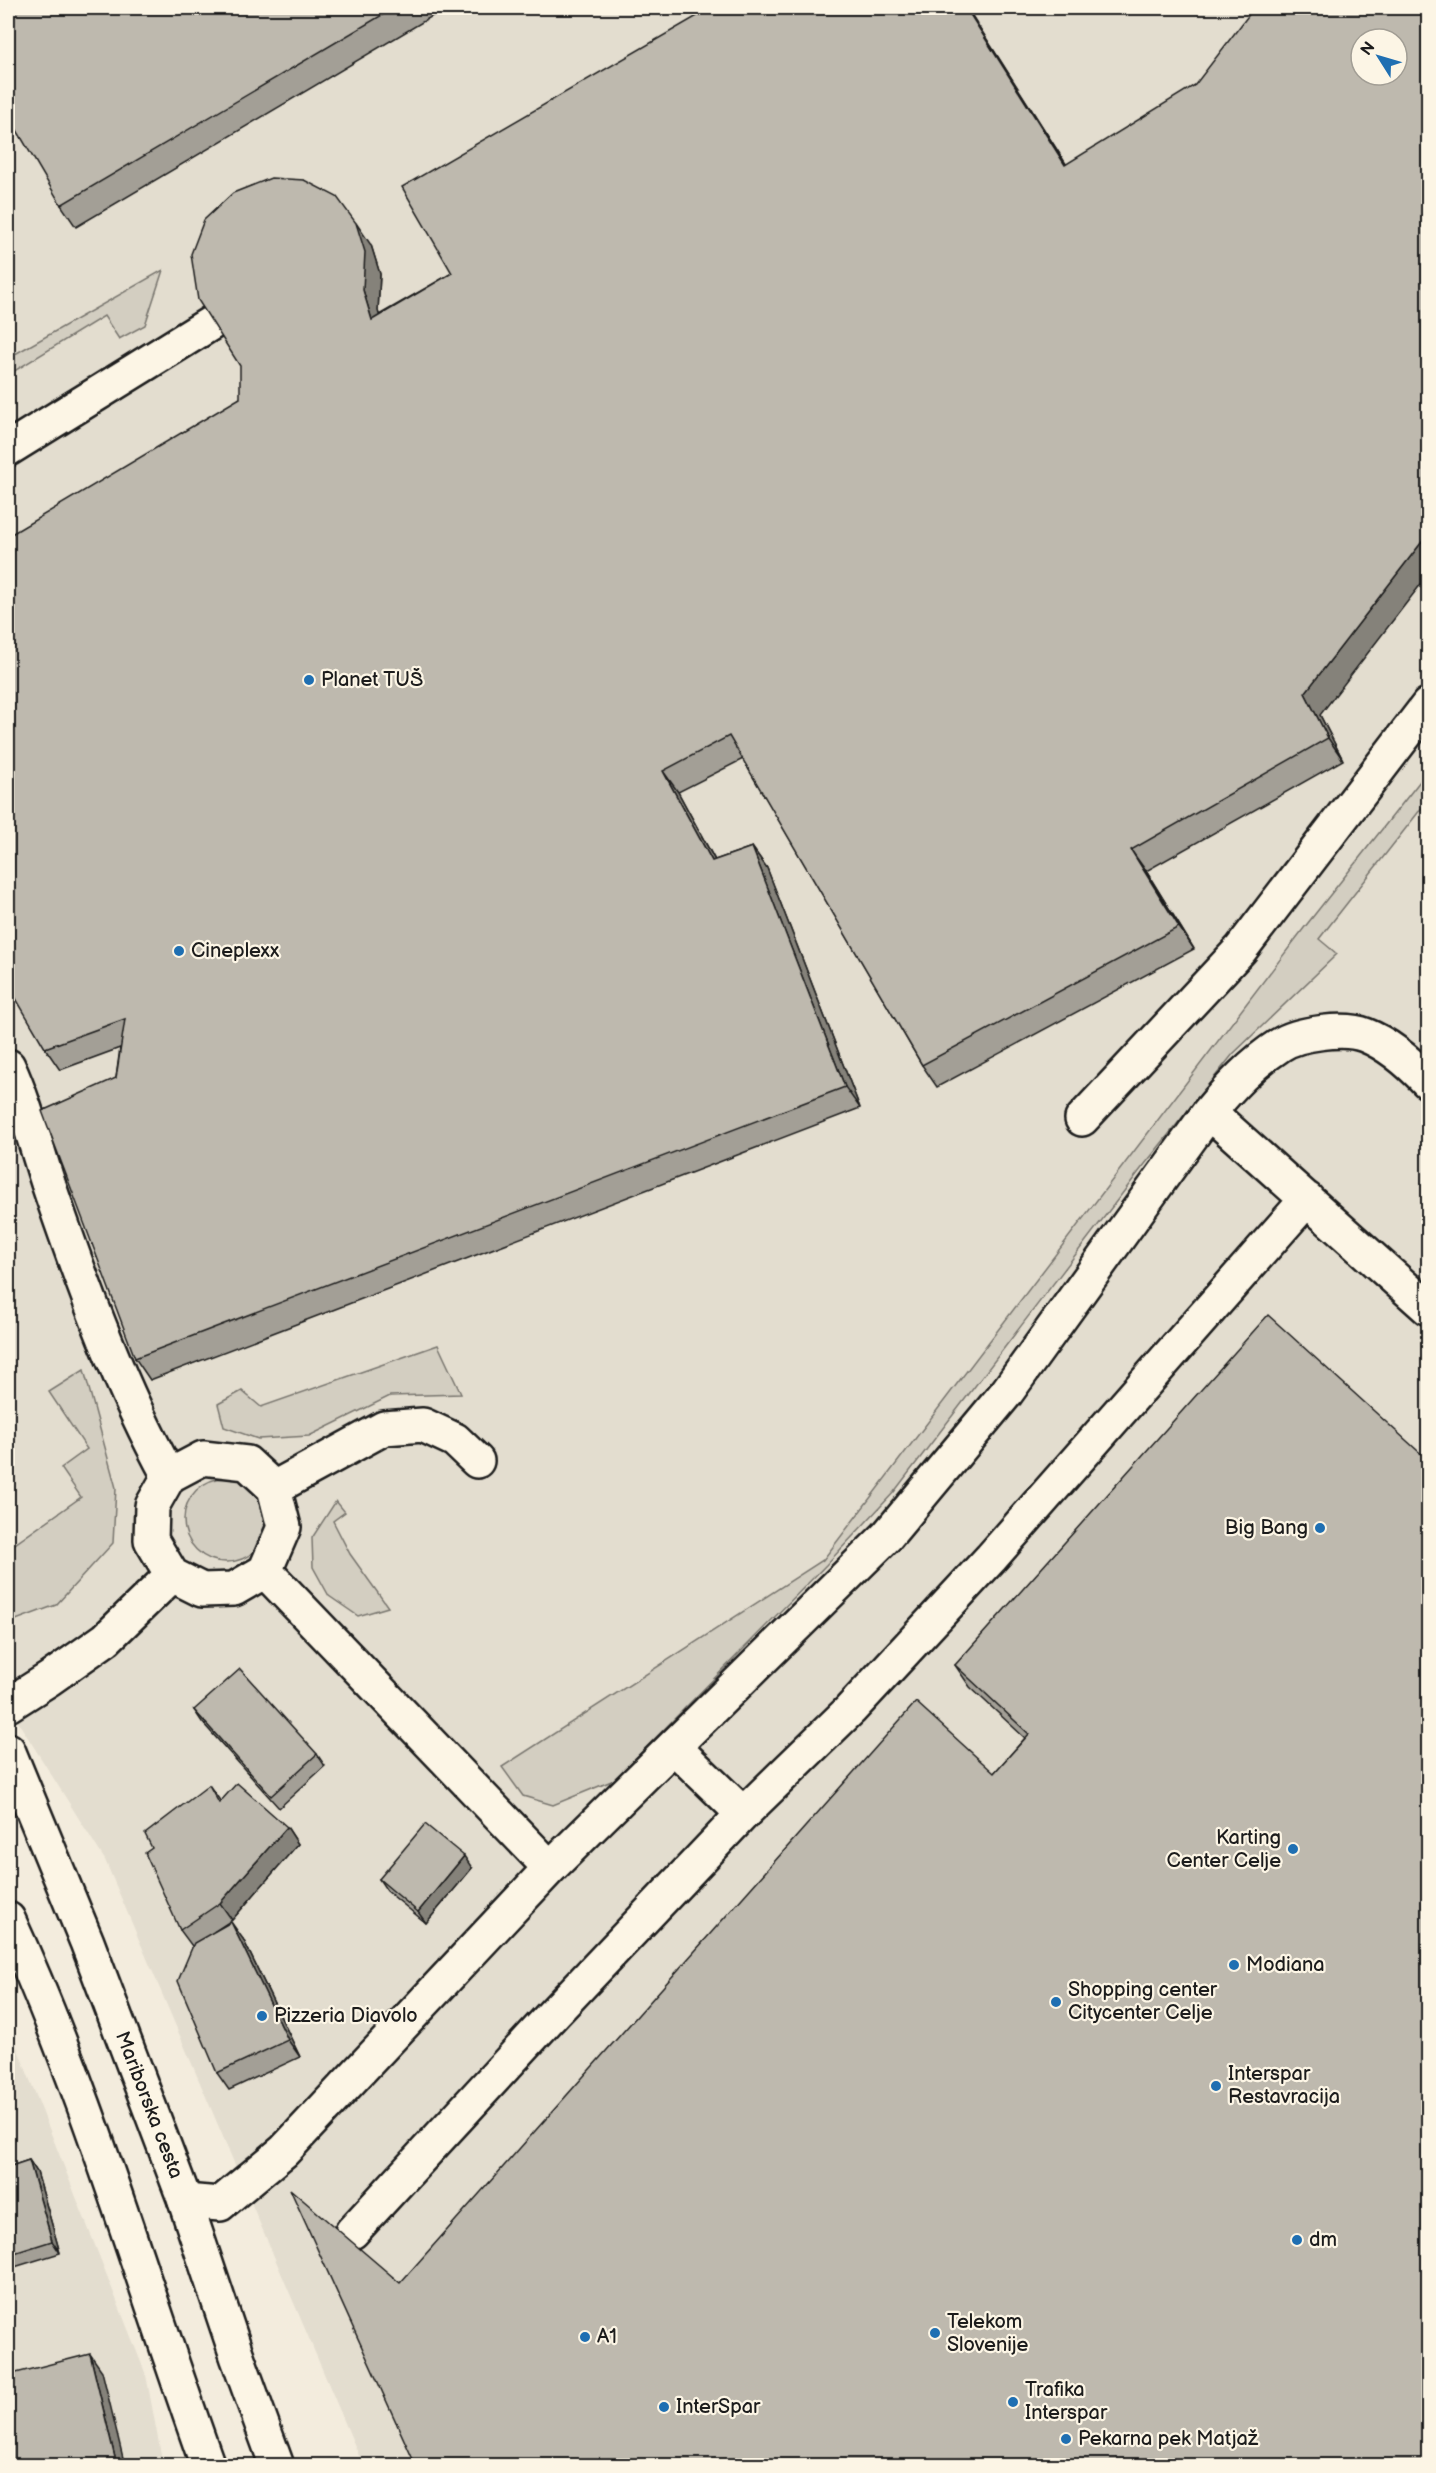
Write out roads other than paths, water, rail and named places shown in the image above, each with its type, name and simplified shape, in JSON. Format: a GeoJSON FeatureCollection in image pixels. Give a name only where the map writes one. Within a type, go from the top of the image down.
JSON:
{"type":"FeatureCollection","features":[{"type":"Feature","properties":{"kind":"street"},"geometry":{"type":"LineString","coordinates":[[8,449],[213,322]]}},
{"type":"Feature","properties":{"kind":"street"},"geometry":{"type":"LineString","coordinates":[[1082,1119],[1241,949],[1428,705]]}},
{"type":"Feature","properties":{"kind":"street"},"geometry":{"type":"LineString","coordinates":[[185,2200],[220,2204],[284,2151],[550,1868],[887,1536],[1007,1392],[1209,1112],[1238,1079],[1281,1044],[1321,1031],[1364,1035],[1409,1062],[1428,1082]]}},
{"type":"Feature","properties":{"kind":"street"},"geometry":{"type":"LineString","coordinates":[[8,1066],[18,1088],[92,1307],[139,1421],[169,1476]]}},
{"type":"Feature","properties":{"kind":"street"},"geometry":{"type":"LineString","coordinates":[[1209,1112],[1428,1308]]}},
{"type":"Feature","properties":{"kind":"street"},"geometry":{"type":"LineString","coordinates":[[352,2232],[555,2012],[743,1814],[850,1710],[991,1558],[1307,1199]]}},
{"type":"Feature","properties":{"kind":"street"},"geometry":{"type":"LineString","coordinates":[[274,1488],[384,1428],[423,1425],[455,1440],[477,1461]]}},
{"type":"Feature","properties":{"kind":"street"},"geometry":{"type":"LineString","coordinates":[[203,1458],[247,1463],[274,1488],[284,1527],[265,1571],[234,1589],[202,1590],[172,1575],[151,1540],[152,1506],[169,1476],[203,1458]]}},
{"type":"Feature","properties":{"kind":"street"},"geometry":{"type":"LineString","coordinates":[[265,1571],[550,1868]]}},
{"type":"Feature","properties":{"kind":"street"},"geometry":{"type":"LineString","coordinates":[[8,1705],[49,1680],[106,1639],[172,1575]]}},
{"type":"Feature","properties":{"kind":"street"},"geometry":{"type":"LineString","coordinates":[[674,1747],[743,1814]]}},
{"type":"Feature","properties":{"kind":"street","name":"Mariborska cesta"},"geometry":{"type":"LineString","coordinates":[[8,1750],[87,1942],[185,2200],[237,2356],[278,2466]]}},
{"type":"Feature","properties":{"kind":"street"},"geometry":{"type":"LineString","coordinates":[[8,1918],[40,1989],[133,2246],[208,2466]]}},
{"type":"Feature","properties":{"kind":"place","name":"Planet TUŠ"},"geometry":{"type":"Point","coordinates":[309,680]}},
{"type":"Feature","properties":{"kind":"place","name":"Cineplexx"},"geometry":{"type":"Point","coordinates":[179,951]}},
{"type":"Feature","properties":{"kind":"place","name":"Big Bang"},"geometry":{"type":"Point","coordinates":[1320,1528]}},
{"type":"Feature","properties":{"kind":"place","name":"Karting Center Celje"},"geometry":{"type":"Point","coordinates":[1293,1849]}},
{"type":"Feature","properties":{"kind":"place","name":"Modiana"},"geometry":{"type":"Point","coordinates":[1234,1965]}},
{"type":"Feature","properties":{"kind":"place","name":"Shopping center Citycenter Celje"},"geometry":{"type":"Point","coordinates":[1056,2002]}},
{"type":"Feature","properties":{"kind":"place","name":"Pizzeria Diavolo"},"geometry":{"type":"Point","coordinates":[262,2016]}},
{"type":"Feature","properties":{"kind":"place","name":"Interspar Restavracija"},"geometry":{"type":"Point","coordinates":[1216,2086]}},
{"type":"Feature","properties":{"kind":"place","name":"dm"},"geometry":{"type":"Point","coordinates":[1297,2240]}},
{"type":"Feature","properties":{"kind":"place","name":"Telekom Slovenije"},"geometry":{"type":"Point","coordinates":[935,2333]}},
{"type":"Feature","properties":{"kind":"place","name":"A1"},"geometry":{"type":"Point","coordinates":[585,2337]}},
{"type":"Feature","properties":{"kind":"place","name":"Trafika Interspar"},"geometry":{"type":"Point","coordinates":[1013,2402]}},
{"type":"Feature","properties":{"kind":"place","name":"InterSpar"},"geometry":{"type":"Point","coordinates":[664,2407]}},
{"type":"Feature","properties":{"kind":"place","name":"Pekarna pek Matjaž"},"geometry":{"type":"Point","coordinates":[1066,2439]}}]}
